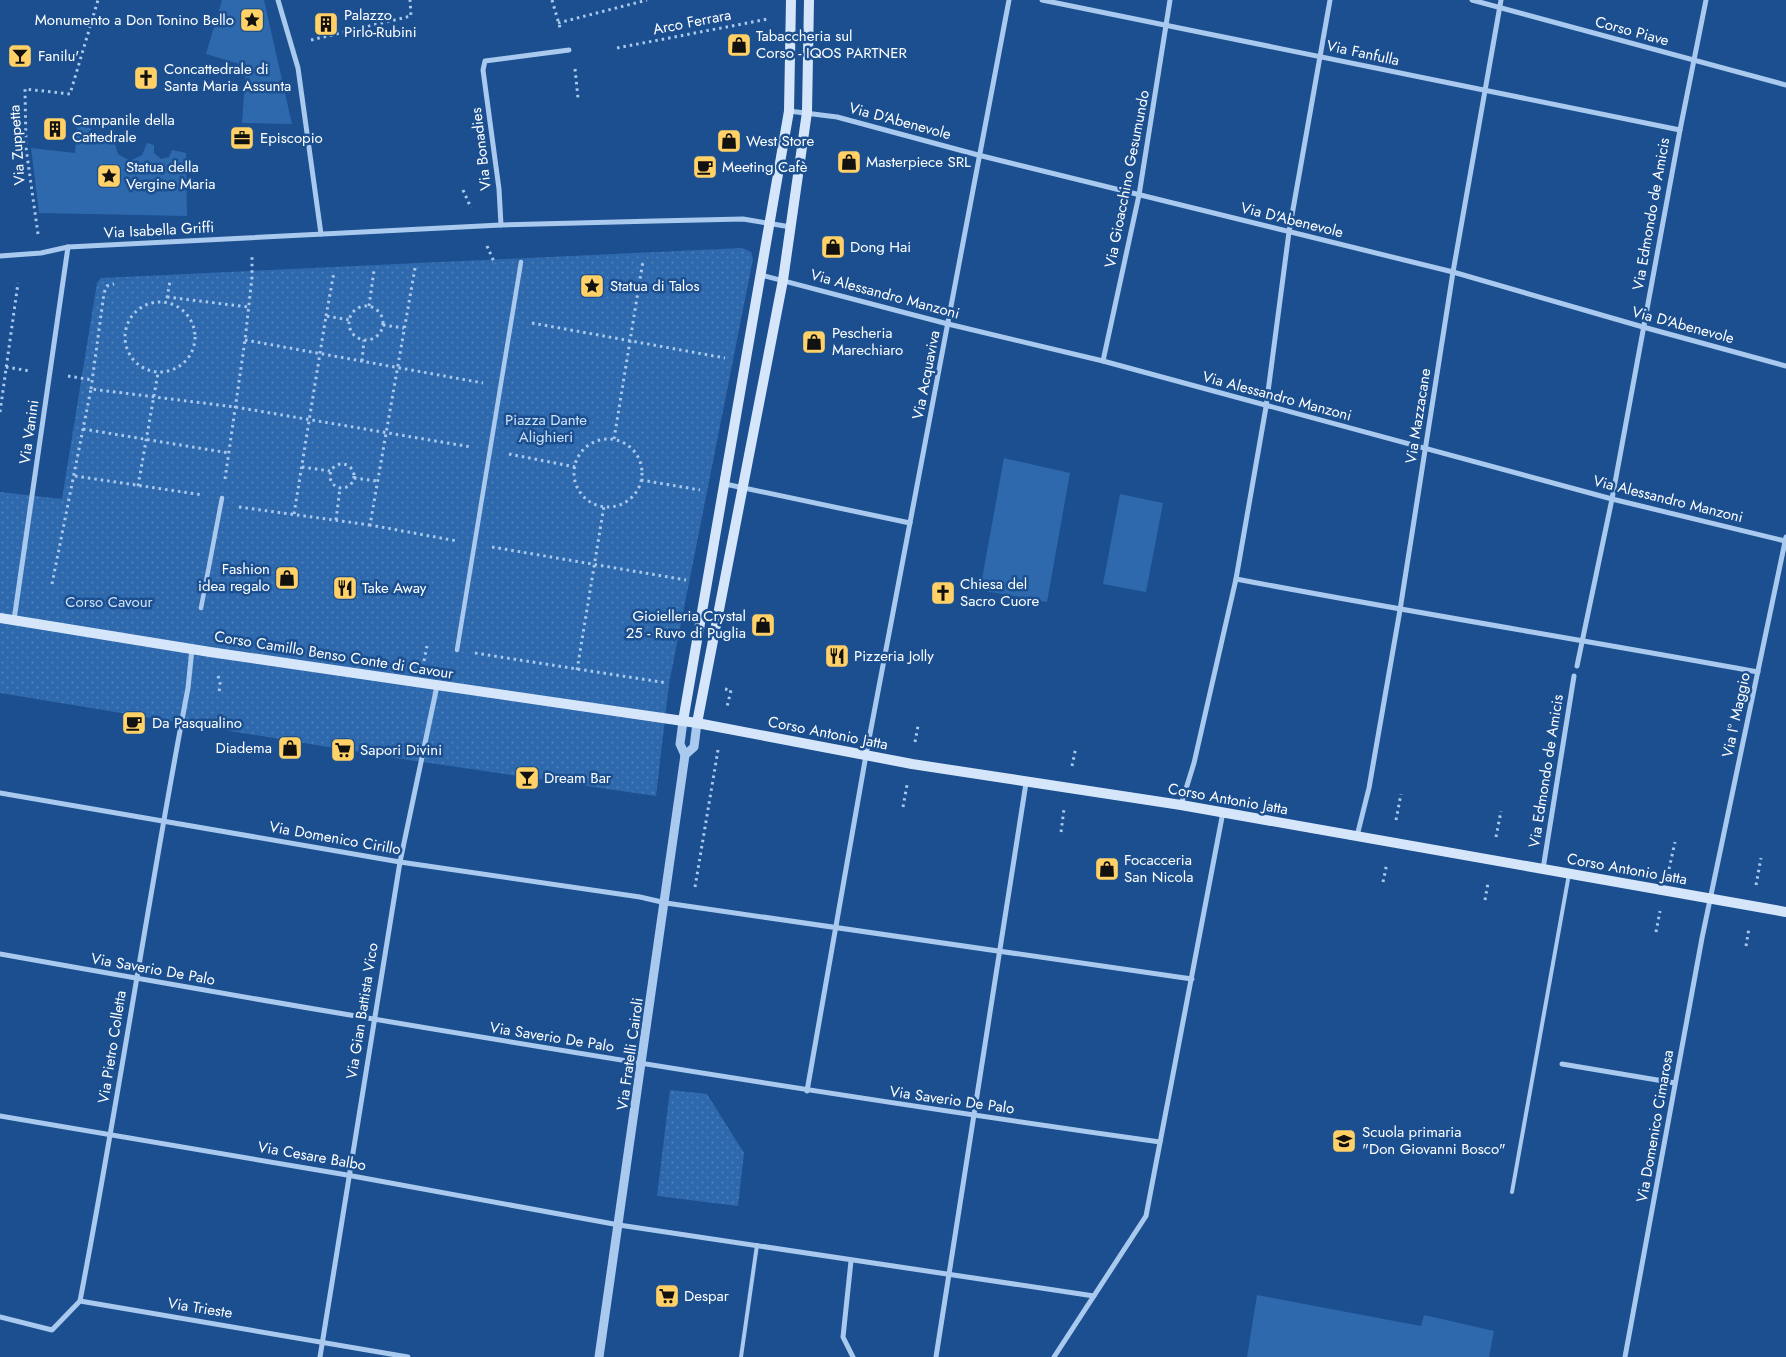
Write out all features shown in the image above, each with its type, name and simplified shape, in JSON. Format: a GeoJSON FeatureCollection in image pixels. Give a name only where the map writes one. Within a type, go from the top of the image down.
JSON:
{"type":"FeatureCollection","features":[{"type":"Feature","properties":{"kind":"main road"},"geometry":{"type":"LineString","coordinates":[[683,721],[789,111],[791,0]]}},
{"type":"Feature","properties":{"kind":"main road"},"geometry":{"type":"LineString","coordinates":[[697,724],[783,280],[807,112],[809,0]]}},
{"type":"Feature","properties":{"kind":"main road","name":"Corso Camillo Benso Conte di Cavour"},"geometry":{"type":"LineString","coordinates":[[0,618],[192,649],[664,719]]}},
{"type":"Feature","properties":{"kind":"main road","name":"Corso Antonio Jatta"},"geometry":{"type":"LineString","coordinates":[[664,719],[1026,782],[1222,812],[1786,912]]}},
{"type":"Feature","properties":{"kind":"street"},"geometry":{"type":"LineString","coordinates":[[278,0],[298,68],[321,234],[501,226],[743,219],[791,227]]}},
{"type":"Feature","properties":{"kind":"street","name":"Via Acquaviva"},"geometry":{"type":"LineString","coordinates":[[807,1091],[866,755],[948,324],[978,155],[1009,0]]}},
{"type":"Feature","properties":{"kind":"street","name":"Via Fanfulla"},"geometry":{"type":"LineString","coordinates":[[1042,0],[1485,92],[1680,130]]}},
{"type":"Feature","properties":{"kind":"street","name":"Via Gioacchino Gesumundo"},"geometry":{"type":"LineString","coordinates":[[1103,361],[1139,194],[1170,0]]}},
{"type":"Feature","properties":{"kind":"street"},"geometry":{"type":"LineString","coordinates":[[1181,805],[1194,763],[1236,579],[1266,407],[1289,232],[1330,0]]}},
{"type":"Feature","properties":{"kind":"street","name":"Corso Piave"},"geometry":{"type":"LineString","coordinates":[[1472,0],[1786,85]]}},
{"type":"Feature","properties":{"kind":"street","name":"Via Mazzacane"},"geometry":{"type":"LineString","coordinates":[[1357,836],[1368,788],[1400,610],[1453,272],[1501,0]]}},
{"type":"Feature","properties":{"kind":"street","name":"Via Edmondo de Amicis"},"geometry":{"type":"LineString","coordinates":[[1577,666],[1612,499],[1706,0]]}},
{"type":"Feature","properties":{"kind":"street","name":"Via Bonadies"},"geometry":{"type":"LineString","coordinates":[[501,226],[499,189],[484,70],[485,61],[568,50]]}},
{"type":"Feature","properties":{"kind":"street","name":"Via D'Abenevole"},"geometry":{"type":"LineString","coordinates":[[789,111],[837,117],[978,155],[1453,272],[1643,328],[1786,366]]}},
{"type":"Feature","properties":{"kind":"street","name":"Via Isabella Griffi"},"geometry":{"type":"LineString","coordinates":[[0,256],[41,253],[68,247],[321,234]]}},
{"type":"Feature","properties":{"kind":"street","name":"Via Vanini"},"geometry":{"type":"LineString","coordinates":[[14,620],[68,247]]}},
{"type":"Feature","properties":{"kind":"street"},"geometry":{"type":"LineString","coordinates":[[457,650],[521,262]]}},
{"type":"Feature","properties":{"kind":"street","name":"Via Alessandro Manzoni"},"geometry":{"type":"LineString","coordinates":[[762,275],[948,324],[1103,361],[1266,407],[1612,499],[1786,539]]}},
{"type":"Feature","properties":{"kind":"street"},"geometry":{"type":"LineString","coordinates":[[725,484],[910,523]]}},
{"type":"Feature","properties":{"kind":"street"},"geometry":{"type":"LineString","coordinates":[[201,608],[222,498]]}},
{"type":"Feature","properties":{"kind":"street","name":"Via I° Maggio"},"geometry":{"type":"LineString","coordinates":[[1709,899],[1786,539]]}},
{"type":"Feature","properties":{"kind":"street"},"geometry":{"type":"LineString","coordinates":[[1236,579],[1400,610],[1758,672]]}},
{"type":"Feature","properties":{"kind":"street","name":"Via Pietro Colletta"},"geometry":{"type":"LineString","coordinates":[[80,1302],[112,1135],[135,978],[162,821],[188,688],[192,649]]}},
{"type":"Feature","properties":{"kind":"street","name":"Via Edmondo de Amicis"},"geometry":{"type":"LineString","coordinates":[[1543,869],[1574,676]]}},
{"type":"Feature","properties":{"kind":"street","name":"Via Gian Battista Vico"},"geometry":{"type":"LineString","coordinates":[[320,1357],[400,862],[437,686]]}},
{"type":"Feature","properties":{"kind":"street"},"geometry":{"type":"LineString","coordinates":[[683,721],[680,744],[685,755],[694,747],[697,724]]}},
{"type":"Feature","properties":{"kind":"street","name":"Via Fratelli Cairoli"},"geometry":{"type":"LineString","coordinates":[[599,1357],[666,903],[685,755]]}},
{"type":"Feature","properties":{"kind":"street"},"geometry":{"type":"LineString","coordinates":[[936,1357],[1026,782]]}},
{"type":"Feature","properties":{"kind":"street","name":"Via Domenico Cirillo"},"geometry":{"type":"LineString","coordinates":[[0,793],[400,862],[692,907],[1192,979]]}},
{"type":"Feature","properties":{"kind":"street"},"geometry":{"type":"LineString","coordinates":[[1054,1357],[1146,1216],[1222,812]]}},
{"type":"Feature","properties":{"kind":"street","name":"Via Domenico Cimarosa"},"geometry":{"type":"LineString","coordinates":[[1625,1357],[1709,899]]}},
{"type":"Feature","properties":{"kind":"street","name":"Via Saverio De Palo"},"geometry":{"type":"LineString","coordinates":[[0,954],[374,1021],[807,1091],[1160,1142]]}},
{"type":"Feature","properties":{"kind":"street"},"geometry":{"type":"LineString","coordinates":[[1562,1064],[1675,1083]]}},
{"type":"Feature","properties":{"kind":"street","name":"Via Cesare Balbo"},"geometry":{"type":"LineString","coordinates":[[0,1116],[348,1175],[619,1225],[1094,1296]]}},
{"type":"Feature","properties":{"kind":"street"},"geometry":{"type":"LineString","coordinates":[[850,1261],[843,1337],[853,1357]]}},
{"type":"Feature","properties":{"kind":"street"},"geometry":{"type":"LineString","coordinates":[[0,1317],[52,1330],[80,1302]]}},
{"type":"Feature","properties":{"kind":"street","name":"Via Trieste"},"geometry":{"type":"LineString","coordinates":[[80,1302],[322,1341],[408,1357]]}},
{"type":"Feature","properties":{"kind":"lane"},"geometry":{"type":"LineString","coordinates":[[1512,1192],[1569,874]]}},
{"type":"Feature","properties":{"kind":"lane"},"geometry":{"type":"LineString","coordinates":[[741,1357],[757,1245]]}},
{"type":"Feature","properties":{"kind":"path","name":"Via Zuppetta"},"geometry":{"type":"LineString","coordinates":[[41,253],[26,148],[25,89],[70,94],[98,0]]}},
{"type":"Feature","properties":{"kind":"path"},"geometry":{"type":"LineString","coordinates":[[291,44],[385,24],[411,16],[410,0]]}},
{"type":"Feature","properties":{"kind":"path"},"geometry":{"type":"LineString","coordinates":[[558,23],[632,2],[647,0]]}},
{"type":"Feature","properties":{"kind":"path","name":"Arco Ferrara"},"geometry":{"type":"LineString","coordinates":[[617,48],[771,18]]}},
{"type":"Feature","properties":{"kind":"path"},"geometry":{"type":"LineString","coordinates":[[575,63],[578,98]]}},
{"type":"Feature","properties":{"kind":"path"},"geometry":{"type":"LineString","coordinates":[[614,439],[643,261]]}},
{"type":"Feature","properties":{"kind":"path"},"geometry":{"type":"LineString","coordinates":[[370,525],[415,268]]}},
{"type":"Feature","properties":{"kind":"path"},"geometry":{"type":"LineString","coordinates":[[369,306],[374,270]]}},
{"type":"Feature","properties":{"kind":"path"},"geometry":{"type":"LineString","coordinates":[[294,514],[334,272]]}},
{"type":"Feature","properties":{"kind":"path"},"geometry":{"type":"LineString","coordinates":[[75,476],[222,498],[245,340],[252,277]]}},
{"type":"Feature","properties":{"kind":"path"},"geometry":{"type":"LineString","coordinates":[[167,303],[170,281]]}},
{"type":"Feature","properties":{"kind":"path"},"geometry":{"type":"LineString","coordinates":[[0,412],[18,284]]}},
{"type":"Feature","properties":{"kind":"path"},"geometry":{"type":"LineString","coordinates":[[52,584],[70,488],[75,476],[104,293],[107,286],[114,284]]}},
{"type":"Feature","properties":{"kind":"path"},"geometry":{"type":"LineString","coordinates":[[168,297],[248,307]]}},
{"type":"Feature","properties":{"kind":"path"},"geometry":{"type":"LineString","coordinates":[[152,302],[167,303],[180,308],[191,320],[195,342],[192,354],[185,363],[174,370],[158,372],[139,366],[131,358],[126,347],[124,335],[133,314],[142,306],[152,302]]}},
{"type":"Feature","properties":{"kind":"path"},"geometry":{"type":"LineString","coordinates":[[369,306],[378,311],[383,325],[382,330],[374,338],[364,340],[351,330],[350,320],[359,308],[369,306]]}},
{"type":"Feature","properties":{"kind":"path"},"geometry":{"type":"LineString","coordinates":[[326,316],[350,320]]}},
{"type":"Feature","properties":{"kind":"path"},"geometry":{"type":"LineString","coordinates":[[512,319],[725,358]]}},
{"type":"Feature","properties":{"kind":"path"},"geometry":{"type":"LineString","coordinates":[[383,325],[404,328]]}},
{"type":"Feature","properties":{"kind":"path"},"geometry":{"type":"LineString","coordinates":[[245,340],[500,386]]}},
{"type":"Feature","properties":{"kind":"path"},"geometry":{"type":"LineString","coordinates":[[362,361],[364,340]]}},
{"type":"Feature","properties":{"kind":"path"},"geometry":{"type":"LineString","coordinates":[[138,486],[158,372]]}},
{"type":"Feature","properties":{"kind":"path"},"geometry":{"type":"LineString","coordinates":[[90,389],[235,406],[575,467]]}},
{"type":"Feature","properties":{"kind":"path"},"geometry":{"type":"LineString","coordinates":[[83,429],[229,453]]}},
{"type":"Feature","properties":{"kind":"path"},"geometry":{"type":"LineString","coordinates":[[603,439],[614,439],[633,449],[640,464],[641,480],[638,489],[624,503],[604,506],[594,503],[578,488],[575,467],[584,448],[603,439]]}},
{"type":"Feature","properties":{"kind":"path"},"geometry":{"type":"LineString","coordinates":[[345,464],[353,471],[354,478],[347,487],[340,488],[331,482],[330,472],[334,466],[345,464]]}},
{"type":"Feature","properties":{"kind":"path"},"geometry":{"type":"LineString","coordinates":[[302,467],[330,472]]}},
{"type":"Feature","properties":{"kind":"path"},"geometry":{"type":"LineString","coordinates":[[354,478],[378,480]]}},
{"type":"Feature","properties":{"kind":"path"},"geometry":{"type":"LineString","coordinates":[[641,480],[703,491]]}},
{"type":"Feature","properties":{"kind":"path"},"geometry":{"type":"LineString","coordinates":[[336,520],[340,488]]}},
{"type":"Feature","properties":{"kind":"path"},"geometry":{"type":"LineString","coordinates":[[221,505],[370,525],[687,580]]}},
{"type":"Feature","properties":{"kind":"path"},"geometry":{"type":"LineString","coordinates":[[577,670],[604,506]]}},
{"type":"Feature","properties":{"kind":"path"},"geometry":{"type":"LineString","coordinates":[[473,653],[670,684]]}},
{"type":"Feature","properties":{"kind":"path"},"geometry":{"type":"LineString","coordinates":[[692,907],[720,741]]}},
{"type":"Feature","properties":{"kind":"green space"},"geometry":{"type":"Polygon","coordinates":[[[222,0],[264,0],[292,124],[242,123],[246,66],[206,54],[222,0]]]}},
{"type":"Feature","properties":{"kind":"green space"},"geometry":{"type":"Polygon","coordinates":[[[77,125],[91,128],[90,136],[96,143],[104,142],[109,133],[118,135],[115,144],[118,154],[130,161],[142,155],[147,143],[154,145],[154,153],[161,159],[169,157],[172,150],[186,153],[187,216],[39,213],[31,148],[75,153],[77,125]]]}},
{"type":"Feature","properties":{"kind":"green space","name":"Piazza Dante Alighieri"},"geometry":{"type":"Polygon","coordinates":[[[742,248],[751,252],[753,259],[669,684],[656,796],[395,758],[0,693],[0,492],[62,499],[97,283],[101,278],[742,248]]]}},
{"type":"Feature","properties":{"kind":"green space"},"geometry":{"type":"Polygon","coordinates":[[[1004,458],[1070,473],[1047,602],[980,590],[1004,458]]]}},
{"type":"Feature","properties":{"kind":"green space"},"geometry":{"type":"Polygon","coordinates":[[[1120,494],[1163,503],[1146,592],[1103,584],[1120,494]]]}},
{"type":"Feature","properties":{"kind":"green space"},"geometry":{"type":"Polygon","coordinates":[[[670,1090],[707,1094],[744,1153],[738,1206],[657,1196],[670,1090]]]}},
{"type":"Feature","properties":{"kind":"green space"},"geometry":{"type":"Polygon","coordinates":[[[1257,1295],[1421,1326],[1424,1315],[1494,1331],[1489,1357],[1247,1357],[1257,1295]]]}},
{"type":"Feature","properties":{"kind":"place","name":"Monumento a Don Tonino Bello"},"geometry":{"type":"Point","coordinates":[252,20]}},
{"type":"Feature","properties":{"kind":"place","name":"Palazzo Pirlo-Rubini"},"geometry":{"type":"Point","coordinates":[326,24]}},
{"type":"Feature","properties":{"kind":"place","name":"Tabaccheria sul Corso - IQOS PARTNER"},"geometry":{"type":"Point","coordinates":[739,45]}},
{"type":"Feature","properties":{"kind":"place","name":"Fanilu'"},"geometry":{"type":"Point","coordinates":[20,56]}},
{"type":"Feature","properties":{"kind":"place","name":"Concattedrale di Santa Maria Assunta"},"geometry":{"type":"Point","coordinates":[146,78]}},
{"type":"Feature","properties":{"kind":"place","name":"Campanile della Cattedrale"},"geometry":{"type":"Point","coordinates":[55,129]}},
{"type":"Feature","properties":{"kind":"place","name":"Episcopio"},"geometry":{"type":"Point","coordinates":[242,138]}},
{"type":"Feature","properties":{"kind":"place","name":"West Store"},"geometry":{"type":"Point","coordinates":[729,141]}},
{"type":"Feature","properties":{"kind":"place","name":"Masterpiece SRL"},"geometry":{"type":"Point","coordinates":[849,162]}},
{"type":"Feature","properties":{"kind":"place","name":"Meeting Cafè"},"geometry":{"type":"Point","coordinates":[705,167]}},
{"type":"Feature","properties":{"kind":"place","name":"Statua della Vergine Maria"},"geometry":{"type":"Point","coordinates":[109,176]}},
{"type":"Feature","properties":{"kind":"place","name":"Dong Hai"},"geometry":{"type":"Point","coordinates":[833,247]}},
{"type":"Feature","properties":{"kind":"place","name":"Statua di Talos"},"geometry":{"type":"Point","coordinates":[592,286]}},
{"type":"Feature","properties":{"kind":"place","name":"Pescheria Marechiaro"},"geometry":{"type":"Point","coordinates":[814,342]}},
{"type":"Feature","properties":{"kind":"place","name":"Fashion idea regalo"},"geometry":{"type":"Point","coordinates":[287,578]}},
{"type":"Feature","properties":{"kind":"place","name":"Take Away"},"geometry":{"type":"Point","coordinates":[345,588]}},
{"type":"Feature","properties":{"kind":"place","name":"Chiesa del Sacro Cuore"},"geometry":{"type":"Point","coordinates":[943,593]}},
{"type":"Feature","properties":{"kind":"place","name":"Gioielleria Crystal 25 - Ruvo di Puglia"},"geometry":{"type":"Point","coordinates":[763,625]}},
{"type":"Feature","properties":{"kind":"place","name":"Pizzeria Jolly"},"geometry":{"type":"Point","coordinates":[837,656]}},
{"type":"Feature","properties":{"kind":"place","name":"Da Pasqualino"},"geometry":{"type":"Point","coordinates":[134,723]}},
{"type":"Feature","properties":{"kind":"place","name":"Diadema"},"geometry":{"type":"Point","coordinates":[290,748]}},
{"type":"Feature","properties":{"kind":"place","name":"Sapori Divini"},"geometry":{"type":"Point","coordinates":[343,750]}},
{"type":"Feature","properties":{"kind":"place","name":"Dream Bar"},"geometry":{"type":"Point","coordinates":[527,778]}},
{"type":"Feature","properties":{"kind":"place","name":"Focacceria San Nicola"},"geometry":{"type":"Point","coordinates":[1107,869]}},
{"type":"Feature","properties":{"kind":"place","name":"Scuola primaria \"Don Giovanni Bosco\""},"geometry":{"type":"Point","coordinates":[1344,1141]}},
{"type":"Feature","properties":{"kind":"place","name":"Despar"},"geometry":{"type":"Point","coordinates":[667,1296]}},
{"type":"Feature","properties":{"kind":"park label","name":"Corso Cavour"},"geometry":{"type":"Point","coordinates":[109,602]}}]}
